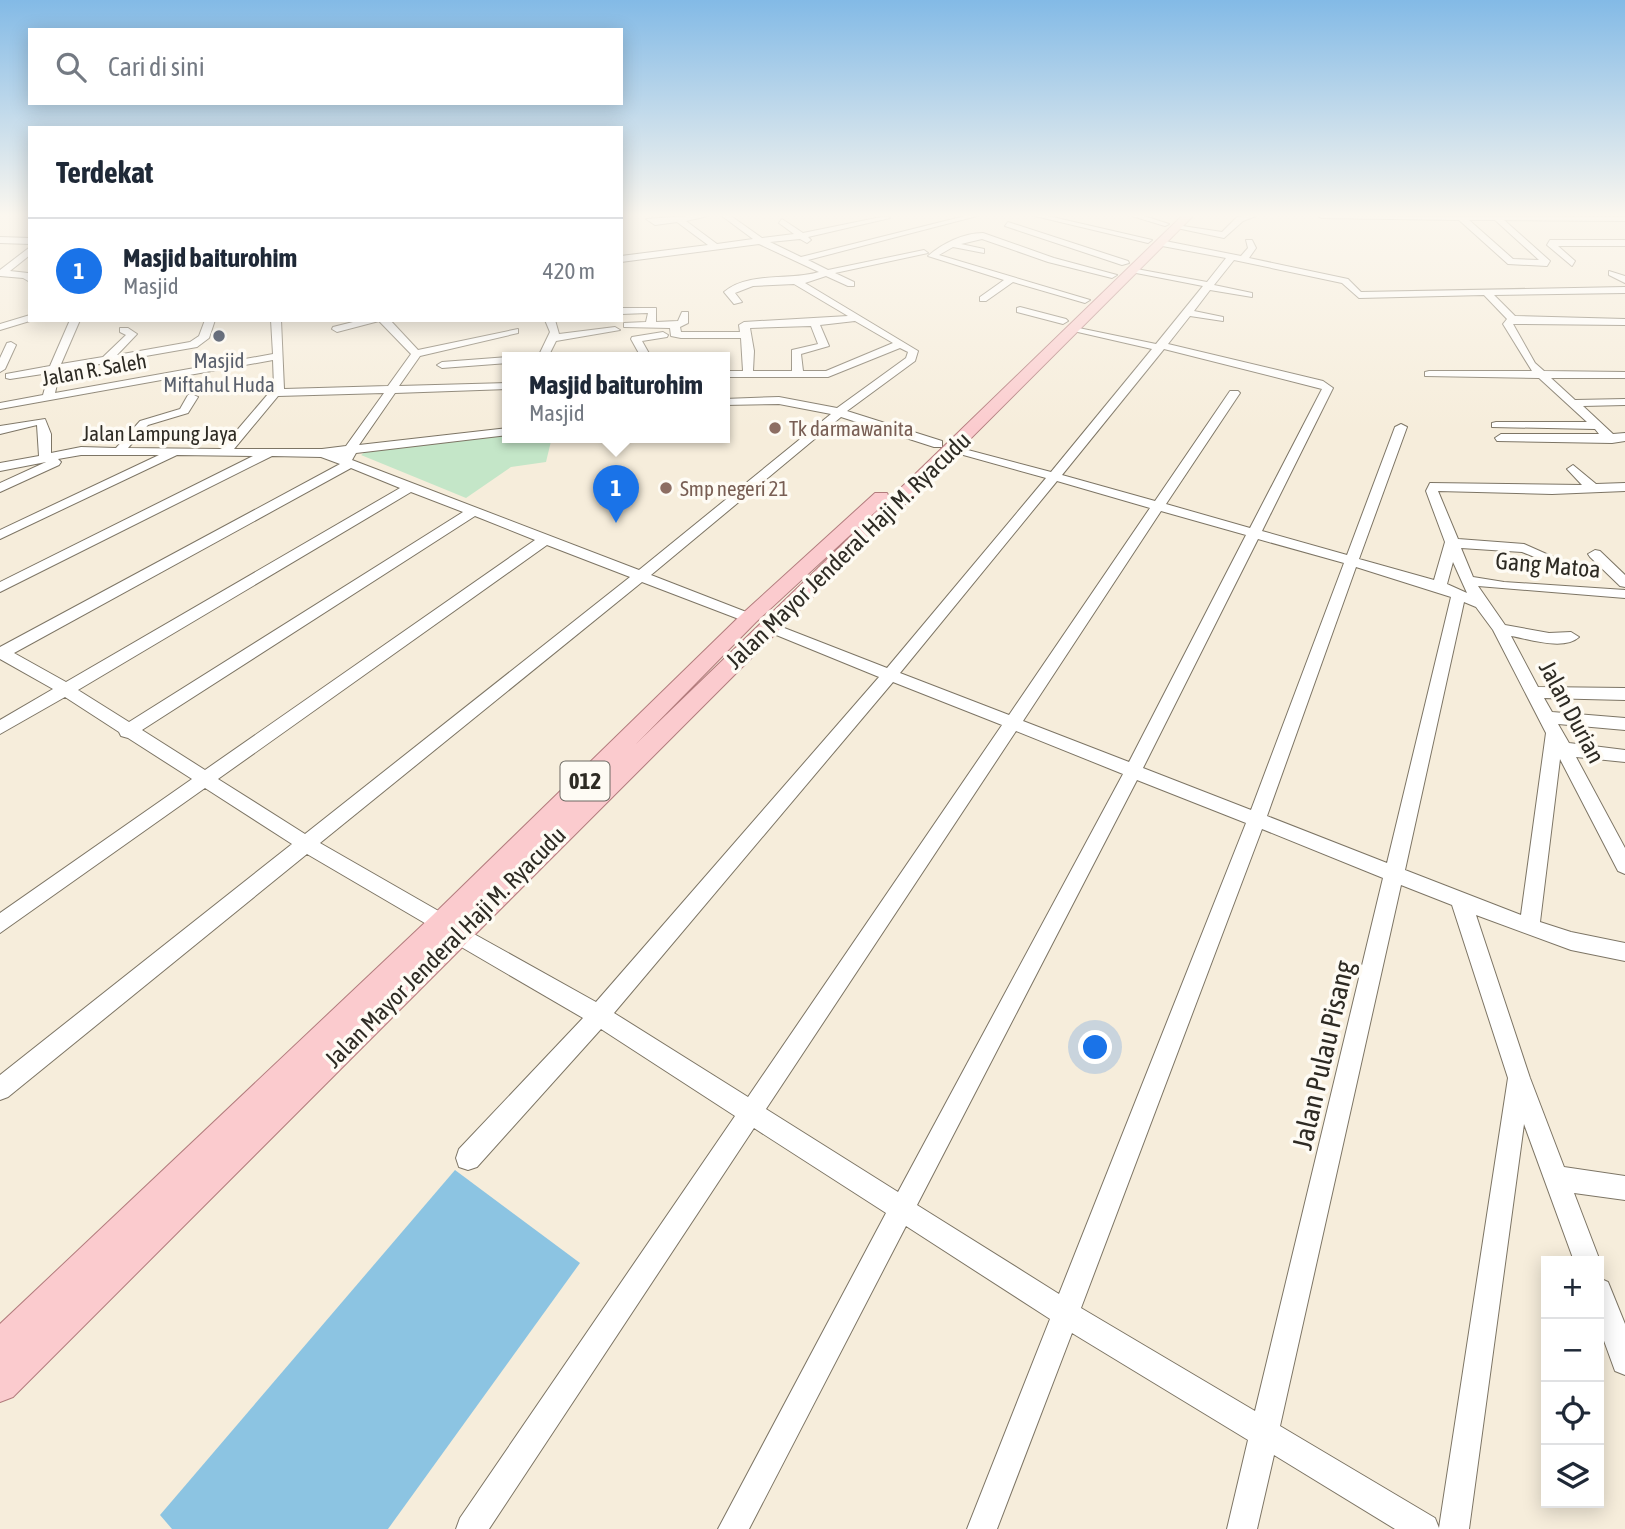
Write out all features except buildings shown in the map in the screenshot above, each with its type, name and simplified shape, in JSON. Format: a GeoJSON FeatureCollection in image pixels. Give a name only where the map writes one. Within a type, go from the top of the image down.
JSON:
{"type":"FeatureCollection","features":[{"type":"Feature","properties":{"kind":"main road","name":"Jalan Mayor Jenderal Haji M. Ryacudu"},"geometry":{"type":"LineString","coordinates":[[1068,324],[1105,287]]}},
{"type":"Feature","properties":{"kind":"main road","name":"Jalan Mayor Jenderal Haji M. Ryacudu"},"geometry":{"type":"LineString","coordinates":[[0,1384],[206,1167],[759,622],[945,446],[1105,287]]}},
{"type":"Feature","properties":{"kind":"main road","name":"Jalan Mayor Jenderal Haji M. Ryacudu"},"geometry":{"type":"LineString","coordinates":[[0,1349],[206,1167]]}},
{"type":"Feature","properties":{"kind":"street"},"geometry":{"type":"LineString","coordinates":[[737,302],[729,292],[738,287]]}},
{"type":"Feature","properties":{"kind":"street"},"geometry":{"type":"LineString","coordinates":[[0,1089],[864,391],[913,356],[914,352],[805,287]]}},
{"type":"Feature","properties":{"kind":"street"},"geometry":{"type":"LineString","coordinates":[[983,299],[999,287]]}},
{"type":"Feature","properties":{"kind":"street"},"geometry":{"type":"LineString","coordinates":[[468,1158],[600,1016],[890,675],[1208,287]]}},
{"type":"Feature","properties":{"kind":"street"},"geometry":{"type":"LineString","coordinates":[[1215,287],[1249,295]]}},
{"type":"Feature","properties":{"kind":"street"},"geometry":{"type":"LineString","coordinates":[[1351,287],[1359,295],[1488,295],[1625,290]]}},
{"type":"Feature","properties":{"kind":"street"},"geometry":{"type":"LineString","coordinates":[[1555,293],[1571,303]]}},
{"type":"Feature","properties":{"kind":"street"},"geometry":{"type":"LineString","coordinates":[[1517,294],[1531,303]]}},
{"type":"Feature","properties":{"kind":"street"},"geometry":{"type":"LineString","coordinates":[[1488,295],[1512,319],[1625,322]]}},
{"type":"Feature","properties":{"kind":"street"},"geometry":{"type":"LineString","coordinates":[[623,311],[653,310],[651,325]]}},
{"type":"Feature","properties":{"kind":"street"},"geometry":{"type":"LineString","coordinates":[[733,1529],[1133,771],[1328,388],[1319,383],[1160,347],[1020,310]]}},
{"type":"Feature","properties":{"kind":"street"},"geometry":{"type":"LineString","coordinates":[[1188,313],[1220,319]]}},
{"type":"Feature","properties":{"kind":"street"},"geometry":{"type":"LineString","coordinates":[[643,352],[636,340],[638,338],[676,330],[683,323],[685,314]]}},
{"type":"Feature","properties":{"kind":"street"},"geometry":{"type":"LineString","coordinates":[[748,374],[749,351],[744,335],[745,325],[855,318]]}},
{"type":"Feature","properties":{"kind":"street"},"geometry":{"type":"LineString","coordinates":[[0,327],[28,319]]}},
{"type":"Feature","properties":{"kind":"street"},"geometry":{"type":"LineString","coordinates":[[1512,319],[1508,324],[1512,333],[1540,375],[1573,402],[1595,426],[1621,439]]}},
{"type":"Feature","properties":{"kind":"street"},"geometry":{"type":"LineString","coordinates":[[48,397],[58,356],[74,322]]}},
{"type":"Feature","properties":{"kind":"street"},"geometry":{"type":"LineString","coordinates":[[3,372],[55,368],[108,358],[200,356],[209,322]]}},
{"type":"Feature","properties":{"kind":"street"},"geometry":{"type":"LineString","coordinates":[[225,452],[276,393],[280,384],[280,322]]}},
{"type":"Feature","properties":{"kind":"street"},"geometry":{"type":"LineString","coordinates":[[337,329],[367,322]]}},
{"type":"Feature","properties":{"kind":"street"},"geometry":{"type":"LineString","coordinates":[[386,322],[416,354]]}},
{"type":"Feature","properties":{"kind":"street"},"geometry":{"type":"LineString","coordinates":[[545,352],[555,332],[551,322]]}},
{"type":"Feature","properties":{"kind":"street"},"geometry":{"type":"LineString","coordinates":[[797,375],[796,352],[824,346],[814,322]]}},
{"type":"Feature","properties":{"kind":"street"},"geometry":{"type":"LineString","coordinates":[[552,338],[601,325],[615,330]]}},
{"type":"Feature","properties":{"kind":"street"},"geometry":{"type":"LineString","coordinates":[[628,325],[744,335]]}},
{"type":"Feature","properties":{"kind":"street"},"geometry":{"type":"LineString","coordinates":[[108,358],[132,334],[124,330]]}},
{"type":"Feature","properties":{"kind":"street"},"geometry":{"type":"LineString","coordinates":[[350,457],[391,388],[416,354],[514,331]]}},
{"type":"Feature","properties":{"kind":"street"},"geometry":{"type":"LineString","coordinates":[[730,374],[828,374],[900,344]]}},
{"type":"Feature","properties":{"kind":"street"},"geometry":{"type":"LineString","coordinates":[[1,405],[3,372],[11,345]]}},
{"type":"Feature","properties":{"kind":"street","name":"Jalan R. Saleh"},"geometry":{"type":"LineString","coordinates":[[1,405],[48,397],[200,356],[278,356]]}},
{"type":"Feature","properties":{"kind":"street"},"geometry":{"type":"LineString","coordinates":[[442,365],[502,360]]}},
{"type":"Feature","properties":{"kind":"street"},"geometry":{"type":"LineString","coordinates":[[828,374],[864,391]]}},
{"type":"Feature","properties":{"kind":"street"},"geometry":{"type":"LineString","coordinates":[[1429,374],[1625,375]]}},
{"type":"Feature","properties":{"kind":"street"},"geometry":{"type":"LineString","coordinates":[[276,393],[502,386]]}},
{"type":"Feature","properties":{"kind":"street"},"geometry":{"type":"LineString","coordinates":[[471,1529],[1234,393]]}},
{"type":"Feature","properties":{"kind":"street"},"geometry":{"type":"LineString","coordinates":[[120,450],[144,423],[184,411],[192,397]]}},
{"type":"Feature","properties":{"kind":"street"},"geometry":{"type":"LineString","coordinates":[[730,401],[754,398],[782,399],[838,413],[945,446],[1455,587],[1451,542],[1432,488],[1438,485],[1594,489],[1625,486]]}},
{"type":"Feature","properties":{"kind":"street"},"geometry":{"type":"LineString","coordinates":[[1573,402],[1625,402]]}},
{"type":"Feature","properties":{"kind":"street"},"geometry":{"type":"LineString","coordinates":[[0,430],[41,421],[45,434],[45,457]]}},
{"type":"Feature","properties":{"kind":"street"},"geometry":{"type":"LineString","coordinates":[[1496,425],[1595,426]]}},
{"type":"Feature","properties":{"kind":"street"},"geometry":{"type":"LineString","coordinates":[[1539,426],[1551,439]]}},
{"type":"Feature","properties":{"kind":"street"},"geometry":{"type":"LineString","coordinates":[[982,1529],[1256,820],[1354,561],[1401,427]]}},
{"type":"Feature","properties":{"kind":"street"},"geometry":{"type":"LineString","coordinates":[[0,653],[350,457],[502,432]]}},
{"type":"Feature","properties":{"kind":"street"},"geometry":{"type":"LineString","coordinates":[[1501,438],[1621,439]]}},
{"type":"Feature","properties":{"kind":"street"},"geometry":{"type":"LineString","coordinates":[[0,488],[80,451]]}},
{"type":"Feature","properties":{"kind":"street","name":"Jalan Lampung Jaya"},"geometry":{"type":"LineString","coordinates":[[0,467],[80,451],[322,453],[350,457]]}},
{"type":"Feature","properties":{"kind":"street"},"geometry":{"type":"LineString","coordinates":[[0,588],[270,452]]}},
{"type":"Feature","properties":{"kind":"street"},"geometry":{"type":"LineString","coordinates":[[0,536],[175,453]]}},
{"type":"Feature","properties":{"kind":"street"},"geometry":{"type":"LineString","coordinates":[[350,457],[409,488],[471,513],[759,622],[1396,876],[1571,941],[1625,952]]}},
{"type":"Feature","properties":{"kind":"street"},"geometry":{"type":"LineString","coordinates":[[1573,468],[1594,489]]}},
{"type":"Feature","properties":{"kind":"street"},"geometry":{"type":"LineString","coordinates":[[1472,486],[1482,498]]}},
{"type":"Feature","properties":{"kind":"street"},"geometry":{"type":"LineString","coordinates":[[0,728],[409,488]]}},
{"type":"Feature","properties":{"kind":"street"},"geometry":{"type":"LineString","coordinates":[[127,732],[471,513]]}},
{"type":"Feature","properties":{"kind":"street"},"geometry":{"type":"LineString","coordinates":[[0,924],[544,540]]}},
{"type":"Feature","properties":{"kind":"street"},"geometry":{"type":"LineString","coordinates":[[1451,542],[1524,548],[1562,564]]}},
{"type":"Feature","properties":{"kind":"street","name":"Jalan Pulau Pisang"},"geometry":{"type":"LineString","coordinates":[[1242,1529],[1396,876],[1455,587],[1451,542]]}},
{"type":"Feature","properties":{"kind":"street","name":"Gang Matoa"},"geometry":{"type":"LineString","coordinates":[[1595,554],[1625,583]]}},
{"type":"Feature","properties":{"kind":"street","name":"Gang Matoa"},"geometry":{"type":"LineString","coordinates":[[1455,587],[1625,594]]}},
{"type":"Feature","properties":{"kind":"street","name":"Jalan Durian"},"geometry":{"type":"LineString","coordinates":[[1455,587],[1481,604],[1500,629],[1625,866]]}},
{"type":"Feature","properties":{"kind":"street"},"geometry":{"type":"LineString","coordinates":[[1500,629],[1540,637],[1571,638]]}},
{"type":"Feature","properties":{"kind":"street"},"geometry":{"type":"LineString","coordinates":[[0,653],[65,689],[127,732],[304,843],[600,1016],[1066,1314],[1424,1529]]}},
{"type":"Feature","properties":{"kind":"street"},"geometry":{"type":"LineString","coordinates":[[1535,692],[1625,694]]}},
{"type":"Feature","properties":{"kind":"street"},"geometry":{"type":"LineString","coordinates":[[1529,927],[1552,724],[1625,724]]}},
{"type":"Feature","properties":{"kind":"street"},"geometry":{"type":"LineString","coordinates":[[1564,749],[1625,755]]}},
{"type":"Feature","properties":{"kind":"street"},"geometry":{"type":"LineString","coordinates":[[1461,901],[1518,1077],[1585,1256]]}},
{"type":"Feature","properties":{"kind":"street"},"geometry":{"type":"LineString","coordinates":[[1454,1529],[1518,1077]]}},
{"type":"Feature","properties":{"kind":"street"},"geometry":{"type":"LineString","coordinates":[[1556,1178],[1625,1188]]}},
{"type":"Feature","properties":{"kind":"street"},"geometry":{"type":"LineString","coordinates":[[1604,1305],[1625,1361]]}},
{"type":"Feature","properties":{"kind":"green space"},"geometry":{"type":"Polygon","coordinates":[[[502,433],[502,443],[551,443],[546,462],[511,467],[466,498],[361,455],[368,450],[502,433]]]}},
{"type":"Feature","properties":{"kind":"water"},"geometry":{"type":"Polygon","coordinates":[[[455,1170],[580,1263],[388,1529],[172,1529],[160,1515],[455,1170]]]}},
{"type":"Feature","properties":{"kind":"place","name":"Masjid Miftahul Huda"},"geometry":{"type":"Point","coordinates":[219,336]}},
{"type":"Feature","properties":{"kind":"place","name":"Tk darmawanita"},"geometry":{"type":"Point","coordinates":[775,428]}},
{"type":"Feature","properties":{"kind":"place","name":"Smp negeri 21"},"geometry":{"type":"Point","coordinates":[666,488]}},
{"type":"Feature","properties":{"kind":"place","name":"Masjid baiturohim"},"geometry":{"type":"Point","coordinates":[616,523]}}]}
